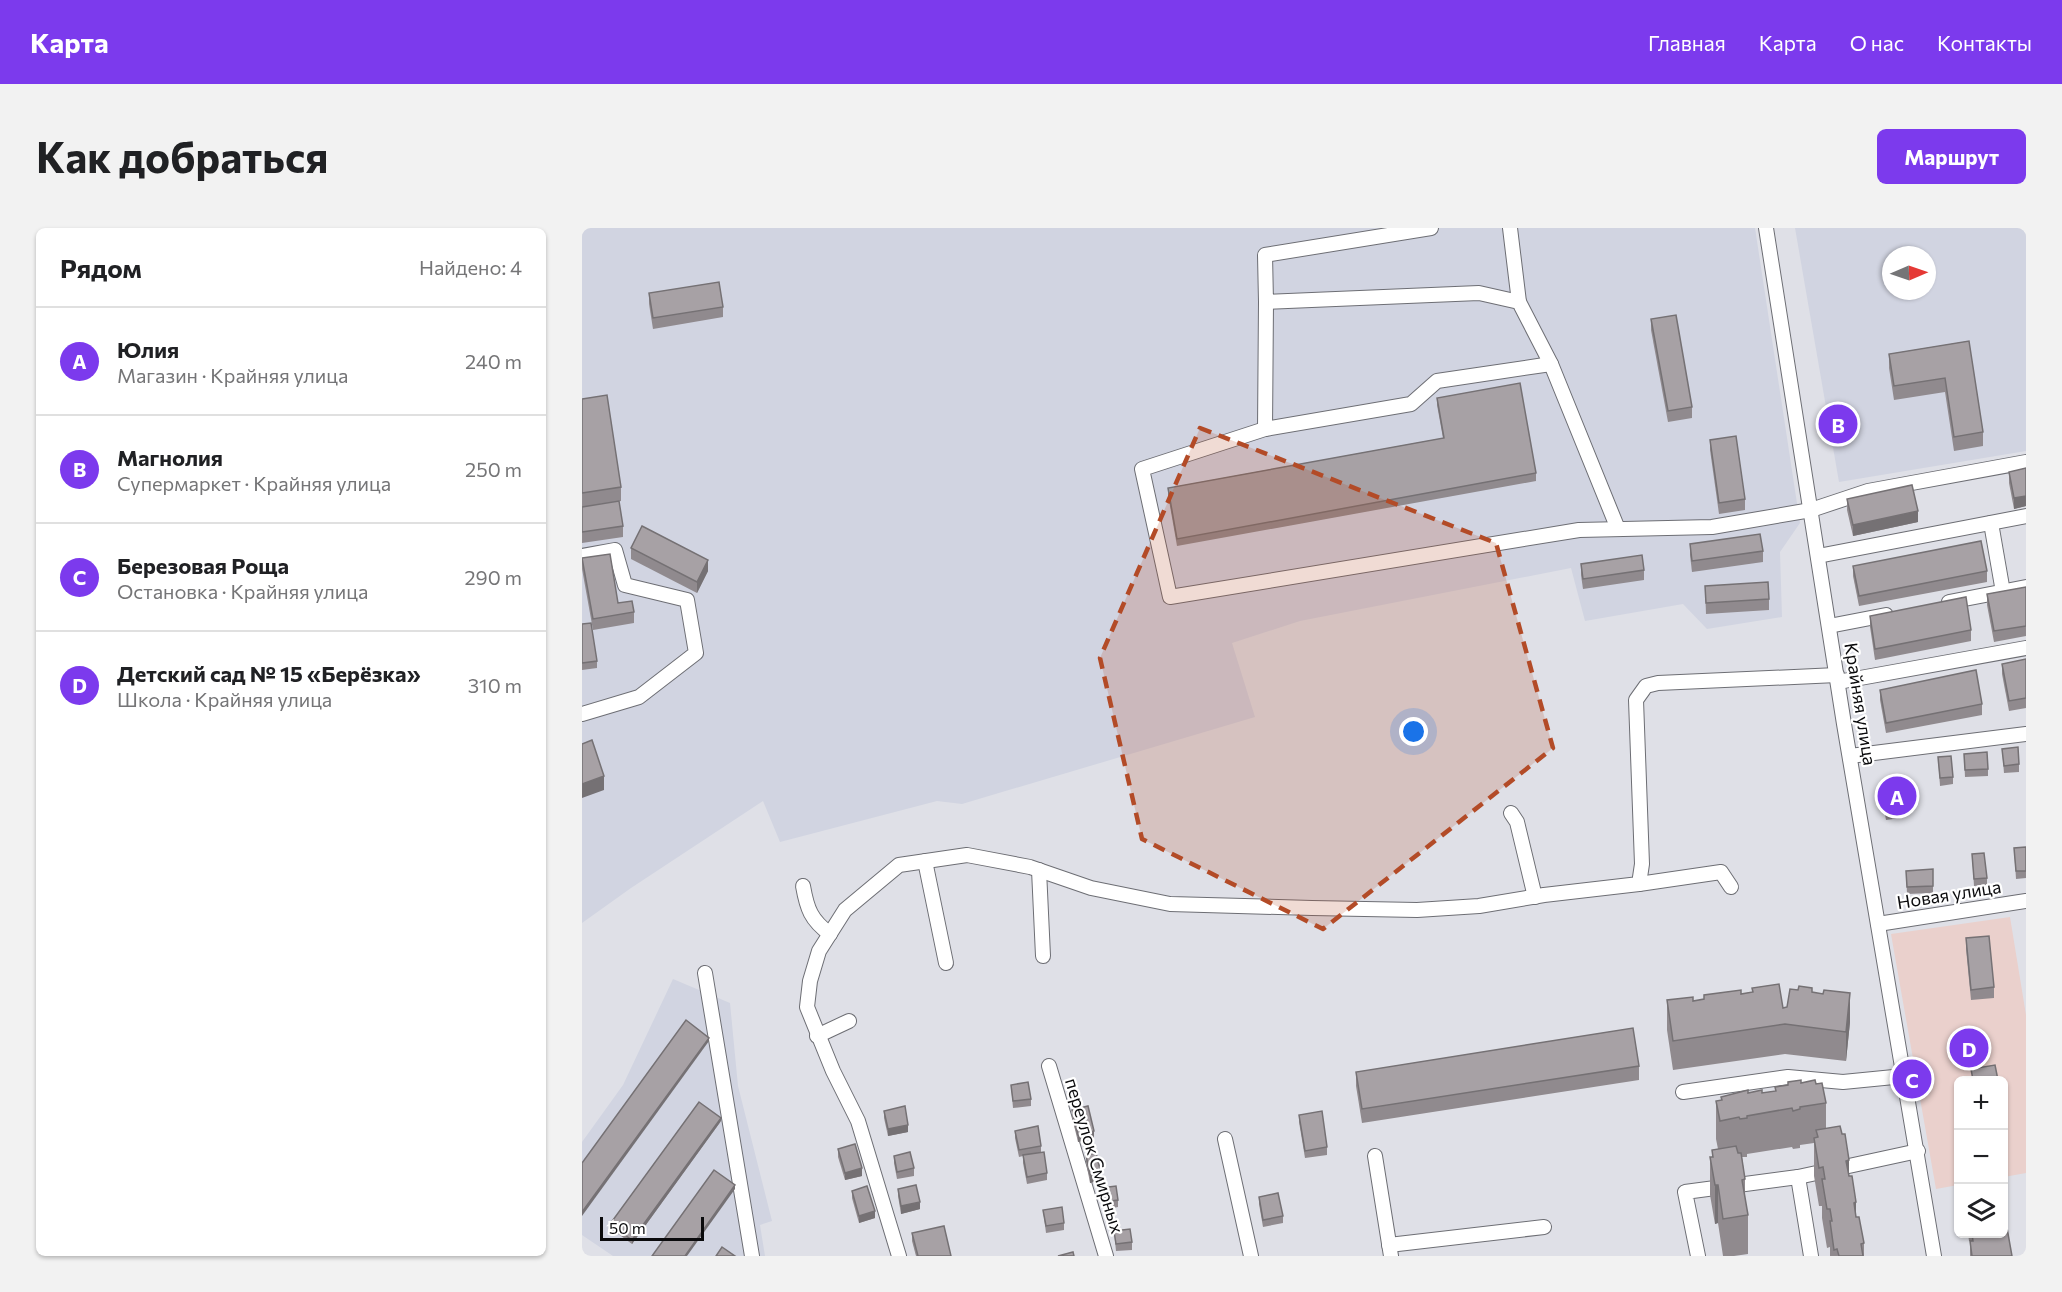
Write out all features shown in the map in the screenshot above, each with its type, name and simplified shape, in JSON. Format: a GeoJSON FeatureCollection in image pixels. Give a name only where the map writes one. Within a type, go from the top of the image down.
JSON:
{"type":"FeatureCollection","features":[{"type":"Feature","properties":{"kind":"street"},"geometry":{"type":"LineString","coordinates":[[1265,429],[1265,255],[1431,228]]}},
{"type":"Feature","properties":{"kind":"street"},"geometry":{"type":"LineString","coordinates":[[1510,228],[1519,302],[1551,364],[1618,529]]}},
{"type":"Feature","properties":{"kind":"street","name":"Крайняя улица"},"geometry":{"type":"LineString","coordinates":[[1766,228],[1837,678],[1934,1256]]}},
{"type":"Feature","properties":{"kind":"street"},"geometry":{"type":"LineString","coordinates":[[1266,302],[1479,293],[1519,302]]}},
{"type":"Feature","properties":{"kind":"street"},"geometry":{"type":"LineString","coordinates":[[1551,364],[1437,381],[1411,404],[1265,429],[1142,469],[1170,597],[1579,530],[1712,527],[1811,510],[1868,491],[2026,462]]}},
{"type":"Feature","properties":{"kind":"street"},"geometry":{"type":"LineString","coordinates":[[1818,556],[2026,516]]}},
{"type":"Feature","properties":{"kind":"street"},"geometry":{"type":"LineString","coordinates":[[1991,523],[2003,592]]}},
{"type":"Feature","properties":{"kind":"street"},"geometry":{"type":"LineString","coordinates":[[582,556],[615,550],[625,585],[687,600],[696,653],[639,697],[582,714]]}},
{"type":"Feature","properties":{"kind":"street"},"geometry":{"type":"LineString","coordinates":[[1933,605],[2026,587]]}},
{"type":"Feature","properties":{"kind":"street"},"geometry":{"type":"LineString","coordinates":[[1829,626],[1899,612]]}},
{"type":"Feature","properties":{"kind":"street"},"geometry":{"type":"LineString","coordinates":[[1639,884],[1642,864],[1636,700],[1646,686],[1658,683],[1837,678],[2026,648]]}},
{"type":"Feature","properties":{"kind":"street"},"geometry":{"type":"LineString","coordinates":[[1850,756],[2026,734]]}},
{"type":"Feature","properties":{"kind":"street"},"geometry":{"type":"LineString","coordinates":[[1511,813],[1517,822],[1535,897]]}},
{"type":"Feature","properties":{"kind":"street"},"geometry":{"type":"LineString","coordinates":[[899,1256],[853,1109],[817,1036],[807,1007],[810,981],[819,951],[845,910],[899,865],[967,855],[1039,870],[1090,888],[1170,904],[1417,910],[1479,906],[1720,872],[1731,887]]}},
{"type":"Feature","properties":{"kind":"street"},"geometry":{"type":"LineString","coordinates":[[925,861],[946,963]]}},
{"type":"Feature","properties":{"kind":"street"},"geometry":{"type":"LineString","coordinates":[[1039,870],[1043,956]]}},
{"type":"Feature","properties":{"kind":"street"},"geometry":{"type":"LineString","coordinates":[[803,886],[806,901],[816,924],[830,934]]}},
{"type":"Feature","properties":{"kind":"street","name":"Новая улица"},"geometry":{"type":"LineString","coordinates":[[1878,924],[2026,901]]}},
{"type":"Feature","properties":{"kind":"street"},"geometry":{"type":"LineString","coordinates":[[705,973],[752,1256]]}},
{"type":"Feature","properties":{"kind":"street"},"geometry":{"type":"LineString","coordinates":[[817,1036],[849,1021]]}},
{"type":"Feature","properties":{"kind":"street","name":"переулок Смирных"},"geometry":{"type":"LineString","coordinates":[[1049,1066],[1106,1256]]}},
{"type":"Feature","properties":{"kind":"street"},"geometry":{"type":"LineString","coordinates":[[1683,1092],[1788,1077],[1843,1082],[1904,1076]]}},
{"type":"Feature","properties":{"kind":"street"},"geometry":{"type":"LineString","coordinates":[[1225,1139],[1251,1256]]}},
{"type":"Feature","properties":{"kind":"street"},"geometry":{"type":"LineString","coordinates":[[1698,1256],[1685,1192],[1798,1177],[1917,1151]]}},
{"type":"Feature","properties":{"kind":"street"},"geometry":{"type":"LineString","coordinates":[[1375,1156],[1390,1251],[1544,1227]]}},
{"type":"Feature","properties":{"kind":"street"},"geometry":{"type":"LineString","coordinates":[[1798,1177],[1811,1256]]}},
{"type":"Feature","properties":{"kind":"highlighted area"},"geometry":{"type":"Polygon","coordinates":[[[1200,428],[1496,543],[1553,748],[1323,929],[1142,839],[1100,658],[1200,428]]]}},
{"type":"Feature","properties":{"kind":"shaded area"},"geometry":{"type":"Polygon","coordinates":[[[582,228],[1755,228],[1800,523],[1780,552],[1782,617],[1707,629],[1683,604],[1585,621],[1571,568],[1300,621],[1232,643],[1255,717],[962,804],[937,801],[780,842],[763,801],[582,923],[582,228]]]}},
{"type":"Feature","properties":{"kind":"shaded area"},"geometry":{"type":"Polygon","coordinates":[[[1795,228],[2026,228],[2026,451],[1839,482],[1795,228]]]}},
{"type":"Feature","properties":{"kind":"shaded area"},"geometry":{"type":"Polygon","coordinates":[[[2010,917],[2026,1015],[2026,1173],[2008,1176],[2008,1076],[1954,1076],[1954,1186],[1936,1189],[1891,934],[2010,917]]]}},
{"type":"Feature","properties":{"kind":"shaded area"},"geometry":{"type":"Polygon","coordinates":[[[673,979],[730,1003],[738,1086],[772,1221],[760,1225],[765,1256],[613,1256],[582,1235],[582,1142],[623,1085],[673,979]]]}},
{"type":"Feature","properties":{"kind":"building"},"geometry":{"type":"Polygon","coordinates":[[[719,282],[723,307],[653,318],[649,293],[719,282]]]}},
{"type":"Feature","properties":{"kind":"building"},"geometry":{"type":"Polygon","coordinates":[[[1676,315],[1692,407],[1668,411],[1651,319],[1676,315]]]}},
{"type":"Feature","properties":{"kind":"building"},"geometry":{"type":"Polygon","coordinates":[[[1969,341],[1983,432],[1954,437],[1945,378],[1894,386],[1889,354],[1969,341]]]}},
{"type":"Feature","properties":{"kind":"building"},"geometry":{"type":"Polygon","coordinates":[[[1520,383],[1536,473],[1177,539],[1168,488],[1444,438],[1437,398],[1520,383]]]}},
{"type":"Feature","properties":{"kind":"building"},"geometry":{"type":"Polygon","coordinates":[[[607,395],[621,487],[582,493],[582,399],[607,395]]]}},
{"type":"Feature","properties":{"kind":"building"},"geometry":{"type":"Polygon","coordinates":[[[1736,436],[1745,499],[1719,503],[1710,440],[1736,436]]]}},
{"type":"Feature","properties":{"kind":"building"},"geometry":{"type":"Polygon","coordinates":[[[2026,468],[2026,496],[2014,498],[2009,472],[2026,468]]]}},
{"type":"Feature","properties":{"kind":"building"},"geometry":{"type":"Polygon","coordinates":[[[1912,485],[1918,511],[1853,525],[1847,499],[1912,485]]]}},
{"type":"Feature","properties":{"kind":"building"},"geometry":{"type":"Polygon","coordinates":[[[619,501],[623,526],[582,532],[582,507],[619,501]]]}},
{"type":"Feature","properties":{"kind":"building"},"geometry":{"type":"Polygon","coordinates":[[[642,526],[708,560],[697,582],[631,548],[642,526]]]}},
{"type":"Feature","properties":{"kind":"building"},"geometry":{"type":"Polygon","coordinates":[[[1760,534],[1763,551],[1692,561],[1690,544],[1760,534]]]}},
{"type":"Feature","properties":{"kind":"building"},"geometry":{"type":"Polygon","coordinates":[[[1981,541],[1987,571],[1859,596],[1853,566],[1981,541]]]}},
{"type":"Feature","properties":{"kind":"building"},"geometry":{"type":"Polygon","coordinates":[[[610,554],[618,603],[632,601],[634,612],[593,619],[582,558],[610,554]]]}},
{"type":"Feature","properties":{"kind":"building"},"geometry":{"type":"Polygon","coordinates":[[[1642,555],[1644,570],[1583,579],[1581,564],[1642,555]]]}},
{"type":"Feature","properties":{"kind":"building"},"geometry":{"type":"Polygon","coordinates":[[[1768,582],[1769,599],[1706,603],[1705,586],[1768,582]]]}},
{"type":"Feature","properties":{"kind":"building"},"geometry":{"type":"Polygon","coordinates":[[[2026,587],[2026,626],[1994,631],[1987,594],[2026,587]]]}},
{"type":"Feature","properties":{"kind":"building"},"geometry":{"type":"Polygon","coordinates":[[[1966,597],[1971,630],[1875,649],[1870,616],[1966,597]]]}},
{"type":"Feature","properties":{"kind":"building"},"geometry":{"type":"Polygon","coordinates":[[[591,623],[597,661],[582,663],[582,624],[591,623]]]}},
{"type":"Feature","properties":{"kind":"building"},"geometry":{"type":"Polygon","coordinates":[[[2026,659],[2026,698],[2009,701],[2002,664],[2026,659]]]}},
{"type":"Feature","properties":{"kind":"building"},"geometry":{"type":"Polygon","coordinates":[[[1976,670],[1982,704],[1886,723],[1880,690],[1976,670]]]}},
{"type":"Feature","properties":{"kind":"building"},"geometry":{"type":"Polygon","coordinates":[[[592,740],[604,776],[582,784],[582,744],[592,740]]]}},
{"type":"Feature","properties":{"kind":"building"},"geometry":{"type":"Polygon","coordinates":[[[2018,747],[2019,764],[2004,766],[2002,749],[2018,747]]]}},
{"type":"Feature","properties":{"kind":"building"},"geometry":{"type":"Polygon","coordinates":[[[1987,752],[1988,769],[1965,770],[1964,754],[1987,752]]]}},
{"type":"Feature","properties":{"kind":"building"},"geometry":{"type":"Polygon","coordinates":[[[1951,756],[1953,777],[1940,778],[1938,757],[1951,756]]]}},
{"type":"Feature","properties":{"kind":"building"},"geometry":{"type":"Polygon","coordinates":[[[1897,789],[1900,811],[1886,813],[1882,791],[1897,789]]]}},
{"type":"Feature","properties":{"kind":"building"},"geometry":{"type":"Polygon","coordinates":[[[2026,847],[2026,871],[2016,871],[2014,848],[2026,847]]]}},
{"type":"Feature","properties":{"kind":"building"},"geometry":{"type":"Polygon","coordinates":[[[1984,853],[1987,878],[1974,879],[1972,854],[1984,853]]]}},
{"type":"Feature","properties":{"kind":"building"},"geometry":{"type":"Polygon","coordinates":[[[1933,869],[1933,886],[1907,887],[1906,871],[1933,869]]]}},
{"type":"Feature","properties":{"kind":"building"},"geometry":{"type":"Polygon","coordinates":[[[1989,936],[1994,987],[1971,990],[1966,938],[1989,936]]]}},
{"type":"Feature","properties":{"kind":"building"},"geometry":{"type":"Polygon","coordinates":[[[1779,984],[1783,1008],[1787,1007],[1790,989],[1798,990],[1799,986],[1812,988],[1812,992],[1823,994],[1824,990],[1850,993],[1846,1032],[1785,1024],[1673,1041],[1667,1000],[1693,997],[1693,1001],[1704,999],[1704,995],[1741,990],[1741,994],[1753,992],[1752,988],[1779,984]]]}},
{"type":"Feature","properties":{"kind":"building"},"geometry":{"type":"Polygon","coordinates":[[[686,1020],[709,1038],[582,1212],[582,1163],[686,1020]]]}},
{"type":"Feature","properties":{"kind":"building"},"geometry":{"type":"Polygon","coordinates":[[[1633,1028],[1639,1066],[1362,1109],[1356,1072],[1633,1028]]]}},
{"type":"Feature","properties":{"kind":"building"},"geometry":{"type":"Polygon","coordinates":[[[1995,1065],[1997,1076],[1972,1076],[1971,1069],[1995,1065]]]}},
{"type":"Feature","properties":{"kind":"building"},"geometry":{"type":"Polygon","coordinates":[[[1801,1080],[1801,1083],[1815,1080],[1816,1084],[1822,1083],[1826,1103],[1800,1107],[1793,1111],[1792,1108],[1747,1116],[1747,1118],[1740,1119],[1739,1117],[1720,1121],[1716,1101],[1722,1100],[1721,1097],[1748,1090],[1748,1093],[1762,1090],[1762,1093],[1776,1091],[1775,1087],[1801,1080]]]}},
{"type":"Feature","properties":{"kind":"building"},"geometry":{"type":"Polygon","coordinates":[[[1028,1082],[1031,1099],[1013,1101],[1011,1085],[1028,1082]]]}},
{"type":"Feature","properties":{"kind":"building"},"geometry":{"type":"Polygon","coordinates":[[[699,1102],[721,1118],[632,1240],[610,1224],[699,1102]]]}},
{"type":"Feature","properties":{"kind":"building"},"geometry":{"type":"Polygon","coordinates":[[[905,1106],[908,1125],[888,1129],[884,1111],[905,1106]]]}},
{"type":"Feature","properties":{"kind":"building"},"geometry":{"type":"Polygon","coordinates":[[[1088,1106],[1094,1131],[1078,1135],[1072,1110],[1088,1106]]]}},
{"type":"Feature","properties":{"kind":"building"},"geometry":{"type":"Polygon","coordinates":[[[1322,1111],[1327,1147],[1305,1151],[1299,1115],[1322,1111]]]}},
{"type":"Feature","properties":{"kind":"building"},"geometry":{"type":"Polygon","coordinates":[[[1038,1126],[1041,1146],[1019,1150],[1015,1131],[1038,1126]]]}},
{"type":"Feature","properties":{"kind":"building"},"geometry":{"type":"Polygon","coordinates":[[[1840,1126],[1842,1134],[1845,1134],[1849,1160],[1846,1161],[1849,1176],[1852,1176],[1856,1217],[1859,1217],[1864,1243],[1861,1244],[1863,1256],[1839,1256],[1837,1249],[1834,1250],[1830,1209],[1827,1209],[1822,1179],[1825,1179],[1823,1167],[1819,1168],[1814,1138],[1818,1137],[1816,1130],[1840,1126]]]}},
{"type":"Feature","properties":{"kind":"building"},"geometry":{"type":"Polygon","coordinates":[[[855,1144],[862,1168],[845,1173],[838,1149],[855,1144]]]}},
{"type":"Feature","properties":{"kind":"building"},"geometry":{"type":"Polygon","coordinates":[[[1736,1146],[1738,1153],[1741,1153],[1745,1179],[1742,1180],[1748,1215],[1723,1219],[1718,1185],[1715,1185],[1710,1157],[1713,1157],[1712,1150],[1736,1146]]]}},
{"type":"Feature","properties":{"kind":"building"},"geometry":{"type":"Polygon","coordinates":[[[910,1152],[914,1168],[897,1172],[894,1156],[910,1152]]]}},
{"type":"Feature","properties":{"kind":"building"},"geometry":{"type":"Polygon","coordinates":[[[1044,1152],[1047,1173],[1027,1177],[1023,1155],[1044,1152]]]}},
{"type":"Feature","properties":{"kind":"building"},"geometry":{"type":"Polygon","coordinates":[[[1096,1153],[1101,1173],[1090,1175],[1086,1155],[1096,1153]]]}},
{"type":"Feature","properties":{"kind":"building"},"geometry":{"type":"Polygon","coordinates":[[[714,1170],[735,1185],[685,1256],[652,1256],[714,1170]]]}},
{"type":"Feature","properties":{"kind":"building"},"geometry":{"type":"Polygon","coordinates":[[[916,1185],[920,1202],[901,1206],[898,1189],[916,1185]]]}},
{"type":"Feature","properties":{"kind":"building"},"geometry":{"type":"Polygon","coordinates":[[[867,1186],[875,1211],[859,1216],[852,1191],[867,1186]]]}},
{"type":"Feature","properties":{"kind":"building"},"geometry":{"type":"Polygon","coordinates":[[[1116,1186],[1118,1200],[1104,1202],[1101,1188],[1116,1186]]]}},
{"type":"Feature","properties":{"kind":"building"},"geometry":{"type":"Polygon","coordinates":[[[1278,1193],[1283,1216],[1263,1220],[1259,1197],[1278,1193]]]}},
{"type":"Feature","properties":{"kind":"building"},"geometry":{"type":"Polygon","coordinates":[[[1062,1207],[1064,1223],[1046,1226],[1043,1210],[1062,1207]]]}},
{"type":"Feature","properties":{"kind":"building"},"geometry":{"type":"Polygon","coordinates":[[[944,1226],[951,1256],[918,1256],[912,1233],[944,1226]]]}},
{"type":"Feature","properties":{"kind":"building"},"geometry":{"type":"Polygon","coordinates":[[[1130,1229],[1132,1242],[1116,1244],[1114,1231],[1130,1229]]]}},
{"type":"Feature","properties":{"kind":"building"},"geometry":{"type":"Polygon","coordinates":[[[2008,1234],[2012,1256],[1972,1256],[1970,1241],[1973,1241],[1973,1238],[2008,1238],[2008,1234]]]}},
{"type":"Feature","properties":{"kind":"building"},"geometry":{"type":"Polygon","coordinates":[[[722,1247],[735,1256],[716,1256],[722,1247]]]}},
{"type":"Feature","properties":{"kind":"building"},"geometry":{"type":"Polygon","coordinates":[[[1073,1252],[1074,1256],[1058,1256],[1073,1252]]]}},
{"type":"Feature","properties":{"kind":"place","name":"Магнолия"},"geometry":{"type":"Point","coordinates":[1838,424]}},
{"type":"Feature","properties":{"kind":"place","name":"Юлия"},"geometry":{"type":"Point","coordinates":[1897,796]}},
{"type":"Feature","properties":{"kind":"place","name":"Детский сад № 15 «Берёзка»"},"geometry":{"type":"Point","coordinates":[1969,1048]}},
{"type":"Feature","properties":{"kind":"place","name":"Березовая Роща"},"geometry":{"type":"Point","coordinates":[1912,1079]}}]}
